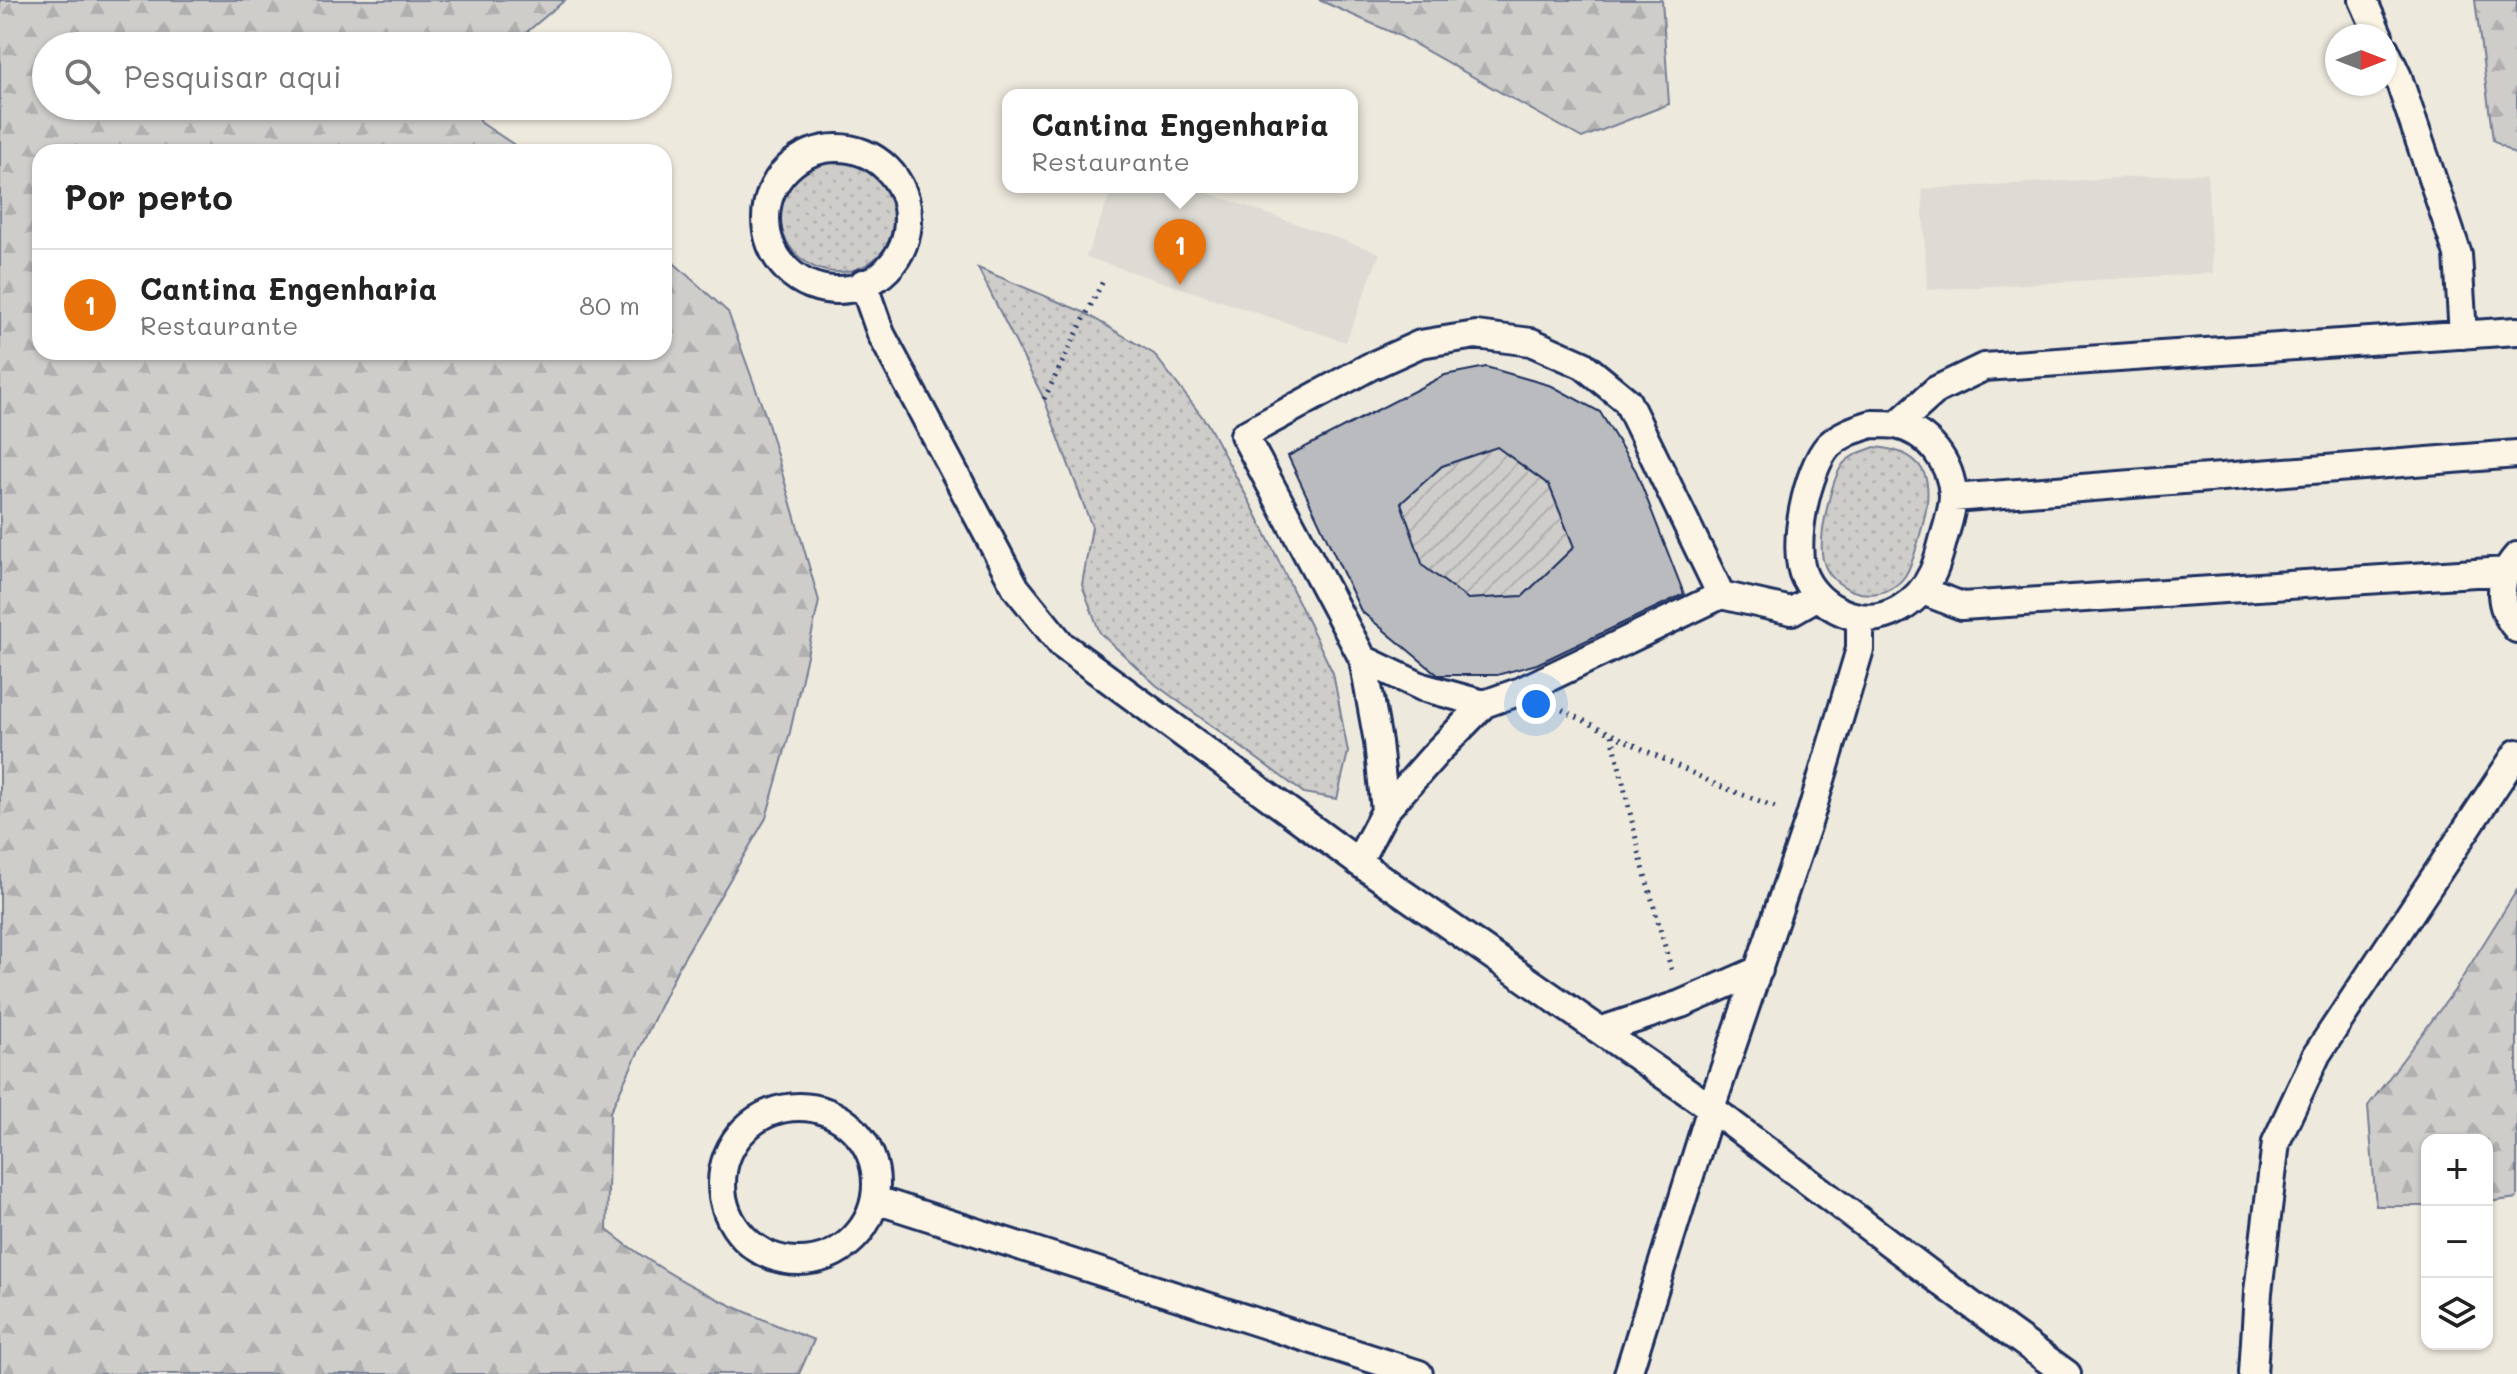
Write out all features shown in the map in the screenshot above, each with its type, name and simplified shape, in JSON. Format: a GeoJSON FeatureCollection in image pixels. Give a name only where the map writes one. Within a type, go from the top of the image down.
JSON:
{"type":"FeatureCollection","features":[{"type":"Feature","properties":{"kind":"lane"},"geometry":{"type":"LineString","coordinates":[[2363,0],[2374,24]]}},
{"type":"Feature","properties":{"kind":"lane"},"geometry":{"type":"LineString","coordinates":[[2397,75],[2458,255],[2463,335]]}},
{"type":"Feature","properties":{"kind":"lane"},"geometry":{"type":"LineString","coordinates":[[833,147],[860,150],[881,162],[897,178],[907,201],[908,226],[899,256],[881,276],[863,283],[849,290],[824,290],[800,281],[780,263],[769,241],[765,215],[775,183],[788,166],[809,152],[833,147]]}},
{"type":"Feature","properties":{"kind":"lane"},"geometry":{"type":"LineString","coordinates":[[863,283],[881,334],[1016,588],[1062,645],[1358,862],[1711,1108],[2067,1374]]}},
{"type":"Feature","properties":{"kind":"lane"},"geometry":{"type":"LineString","coordinates":[[1897,425],[1936,390],[1984,367],[2517,331]]}},
{"type":"Feature","properties":{"kind":"lane"},"geometry":{"type":"LineString","coordinates":[[1385,811],[1378,742],[1363,659],[1244,435],[1369,367],[1420,344],[1476,335],[1531,342],[1583,365],[1627,401],[1721,595]]}},
{"type":"Feature","properties":{"kind":"lane"},"geometry":{"type":"LineString","coordinates":[[1872,424],[1897,425],[1919,434],[1938,452],[1949,473],[1953,498],[1935,569],[1923,591],[1905,607],[1884,616],[1860,618],[1837,611],[1818,596],[1804,577],[1798,554],[1800,529],[1814,467],[1828,446],[1848,431],[1872,424]]}},
{"type":"Feature","properties":{"kind":"lane"},"geometry":{"type":"LineString","coordinates":[[1953,498],[2517,454]]}},
{"type":"Feature","properties":{"kind":"lane"},"geometry":{"type":"LineString","coordinates":[[1923,591],[1962,606],[2511,563],[2501,587],[2502,603],[2517,629]]}},
{"type":"Feature","properties":{"kind":"lane"},"geometry":{"type":"LineString","coordinates":[[1358,862],[1385,811],[1484,704],[1521,691],[1721,595],[1792,611],[1818,596]]}},
{"type":"Feature","properties":{"kind":"lane"},"geometry":{"type":"LineString","coordinates":[[1628,1374],[1711,1108],[1809,820],[1860,649],[1860,618]]}},
{"type":"Feature","properties":{"kind":"lane"},"geometry":{"type":"LineString","coordinates":[[1363,659],[1422,687],[1484,704]]}},
{"type":"Feature","properties":{"kind":"lane"},"geometry":{"type":"LineString","coordinates":[[2253,1374],[2258,1292],[2276,1142],[2317,1054],[2517,753]]}},
{"type":"Feature","properties":{"kind":"lane"},"geometry":{"type":"LineString","coordinates":[[1602,1030],[1681,1004],[1759,970]]}},
{"type":"Feature","properties":{"kind":"lane"},"geometry":{"type":"LineString","coordinates":[[790,1106],[819,1108],[844,1119],[863,1139],[876,1172],[876,1200],[861,1232],[841,1250],[815,1261],[776,1259],[752,1246],[739,1234],[726,1210],[721,1183],[726,1156],[741,1132],[764,1114],[790,1106]]}},
{"type":"Feature","properties":{"kind":"lane"},"geometry":{"type":"LineString","coordinates":[[876,1200],[1419,1374]]}},
{"type":"Feature","properties":{"kind":"path"},"geometry":{"type":"LineString","coordinates":[[1044,399],[1104,279]]}},
{"type":"Feature","properties":{"kind":"path"},"geometry":{"type":"LineString","coordinates":[[1521,691],[1717,785],[1809,820]]}},
{"type":"Feature","properties":{"kind":"path"},"geometry":{"type":"LineString","coordinates":[[1612,735],[1641,860],[1681,1004]]}},
{"type":"Feature","properties":{"kind":"shaded area"},"geometry":{"type":"Polygon","coordinates":[[[2207,173],[2213,273],[1927,290],[1922,189],[2207,173]]]}},
{"type":"Feature","properties":{"kind":"shaded area"},"geometry":{"type":"Polygon","coordinates":[[[1111,193],[1208,193],[1380,253],[1346,342],[1086,257],[1111,193]]]}},
{"type":"Feature","properties":{"kind":"green space"},"geometry":{"type":"Polygon","coordinates":[[[0,0],[565,0],[527,32],[32,32],[32,120],[480,120],[513,144],[32,144],[32,360],[672,360],[672,261],[728,312],[766,417],[819,601],[790,732],[766,818],[678,968],[610,1112],[607,1230],[681,1280],[814,1340],[799,1374],[0,1374],[0,0]]]}},
{"type":"Feature","properties":{"kind":"green space"},"geometry":{"type":"Polygon","coordinates":[[[1319,0],[1662,0],[1669,104],[1582,138],[1400,36],[1319,0]]]}},
{"type":"Feature","properties":{"kind":"green space"},"geometry":{"type":"Polygon","coordinates":[[[2475,0],[2517,0],[2517,156],[2493,140],[2475,0]]]}},
{"type":"Feature","properties":{"kind":"green space"},"geometry":{"type":"Polygon","coordinates":[[[838,156],[860,161],[879,173],[891,192],[896,214],[891,236],[879,255],[860,267],[838,272],[816,267],[797,255],[785,236],[780,214],[785,192],[797,173],[816,161],[838,156]]]}},
{"type":"Feature","properties":{"kind":"green space"},"geometry":{"type":"Polygon","coordinates":[[[978,268],[1083,312],[1154,354],[1207,423],[1255,512],[1333,673],[1348,752],[1337,799],[1304,793],[1156,685],[1100,633],[1082,585],[1092,527],[1044,399],[978,268]]]}},
{"type":"Feature","properties":{"kind":"green space"},"geometry":{"type":"Polygon","coordinates":[[[1497,447],[1549,485],[1574,547],[1523,596],[1468,599],[1423,566],[1401,503],[1442,466],[1497,447]]]}},
{"type":"Feature","properties":{"kind":"green space"},"geometry":{"type":"Polygon","coordinates":[[[1875,447],[1909,456],[1919,465],[1925,475],[1927,502],[1916,551],[1905,576],[1883,592],[1865,594],[1848,589],[1833,578],[1824,562],[1822,544],[1827,507],[1843,464],[1875,447]]]}},
{"type":"Feature","properties":{"kind":"green space"},"geometry":{"type":"Polygon","coordinates":[[[2517,890],[2517,1198],[2493,1201],[2493,1134],[2421,1134],[2421,1206],[2376,1206],[2368,1106],[2454,991],[2517,890]]]}},
{"type":"Feature","properties":{"kind":"building"},"geometry":{"type":"Polygon","coordinates":[[[1486,367],[1552,386],[1600,412],[1636,471],[1684,594],[1537,664],[1497,675],[1438,675],[1361,611],[1288,456],[1445,375],[1486,367]],[[1497,447],[1442,466],[1401,503],[1423,566],[1468,599],[1523,596],[1574,547],[1549,485],[1497,447]]]}},
{"type":"Feature","properties":{"kind":"place","name":"Cantina Engenharia"},"geometry":{"type":"Point","coordinates":[1180,285]}}]}
